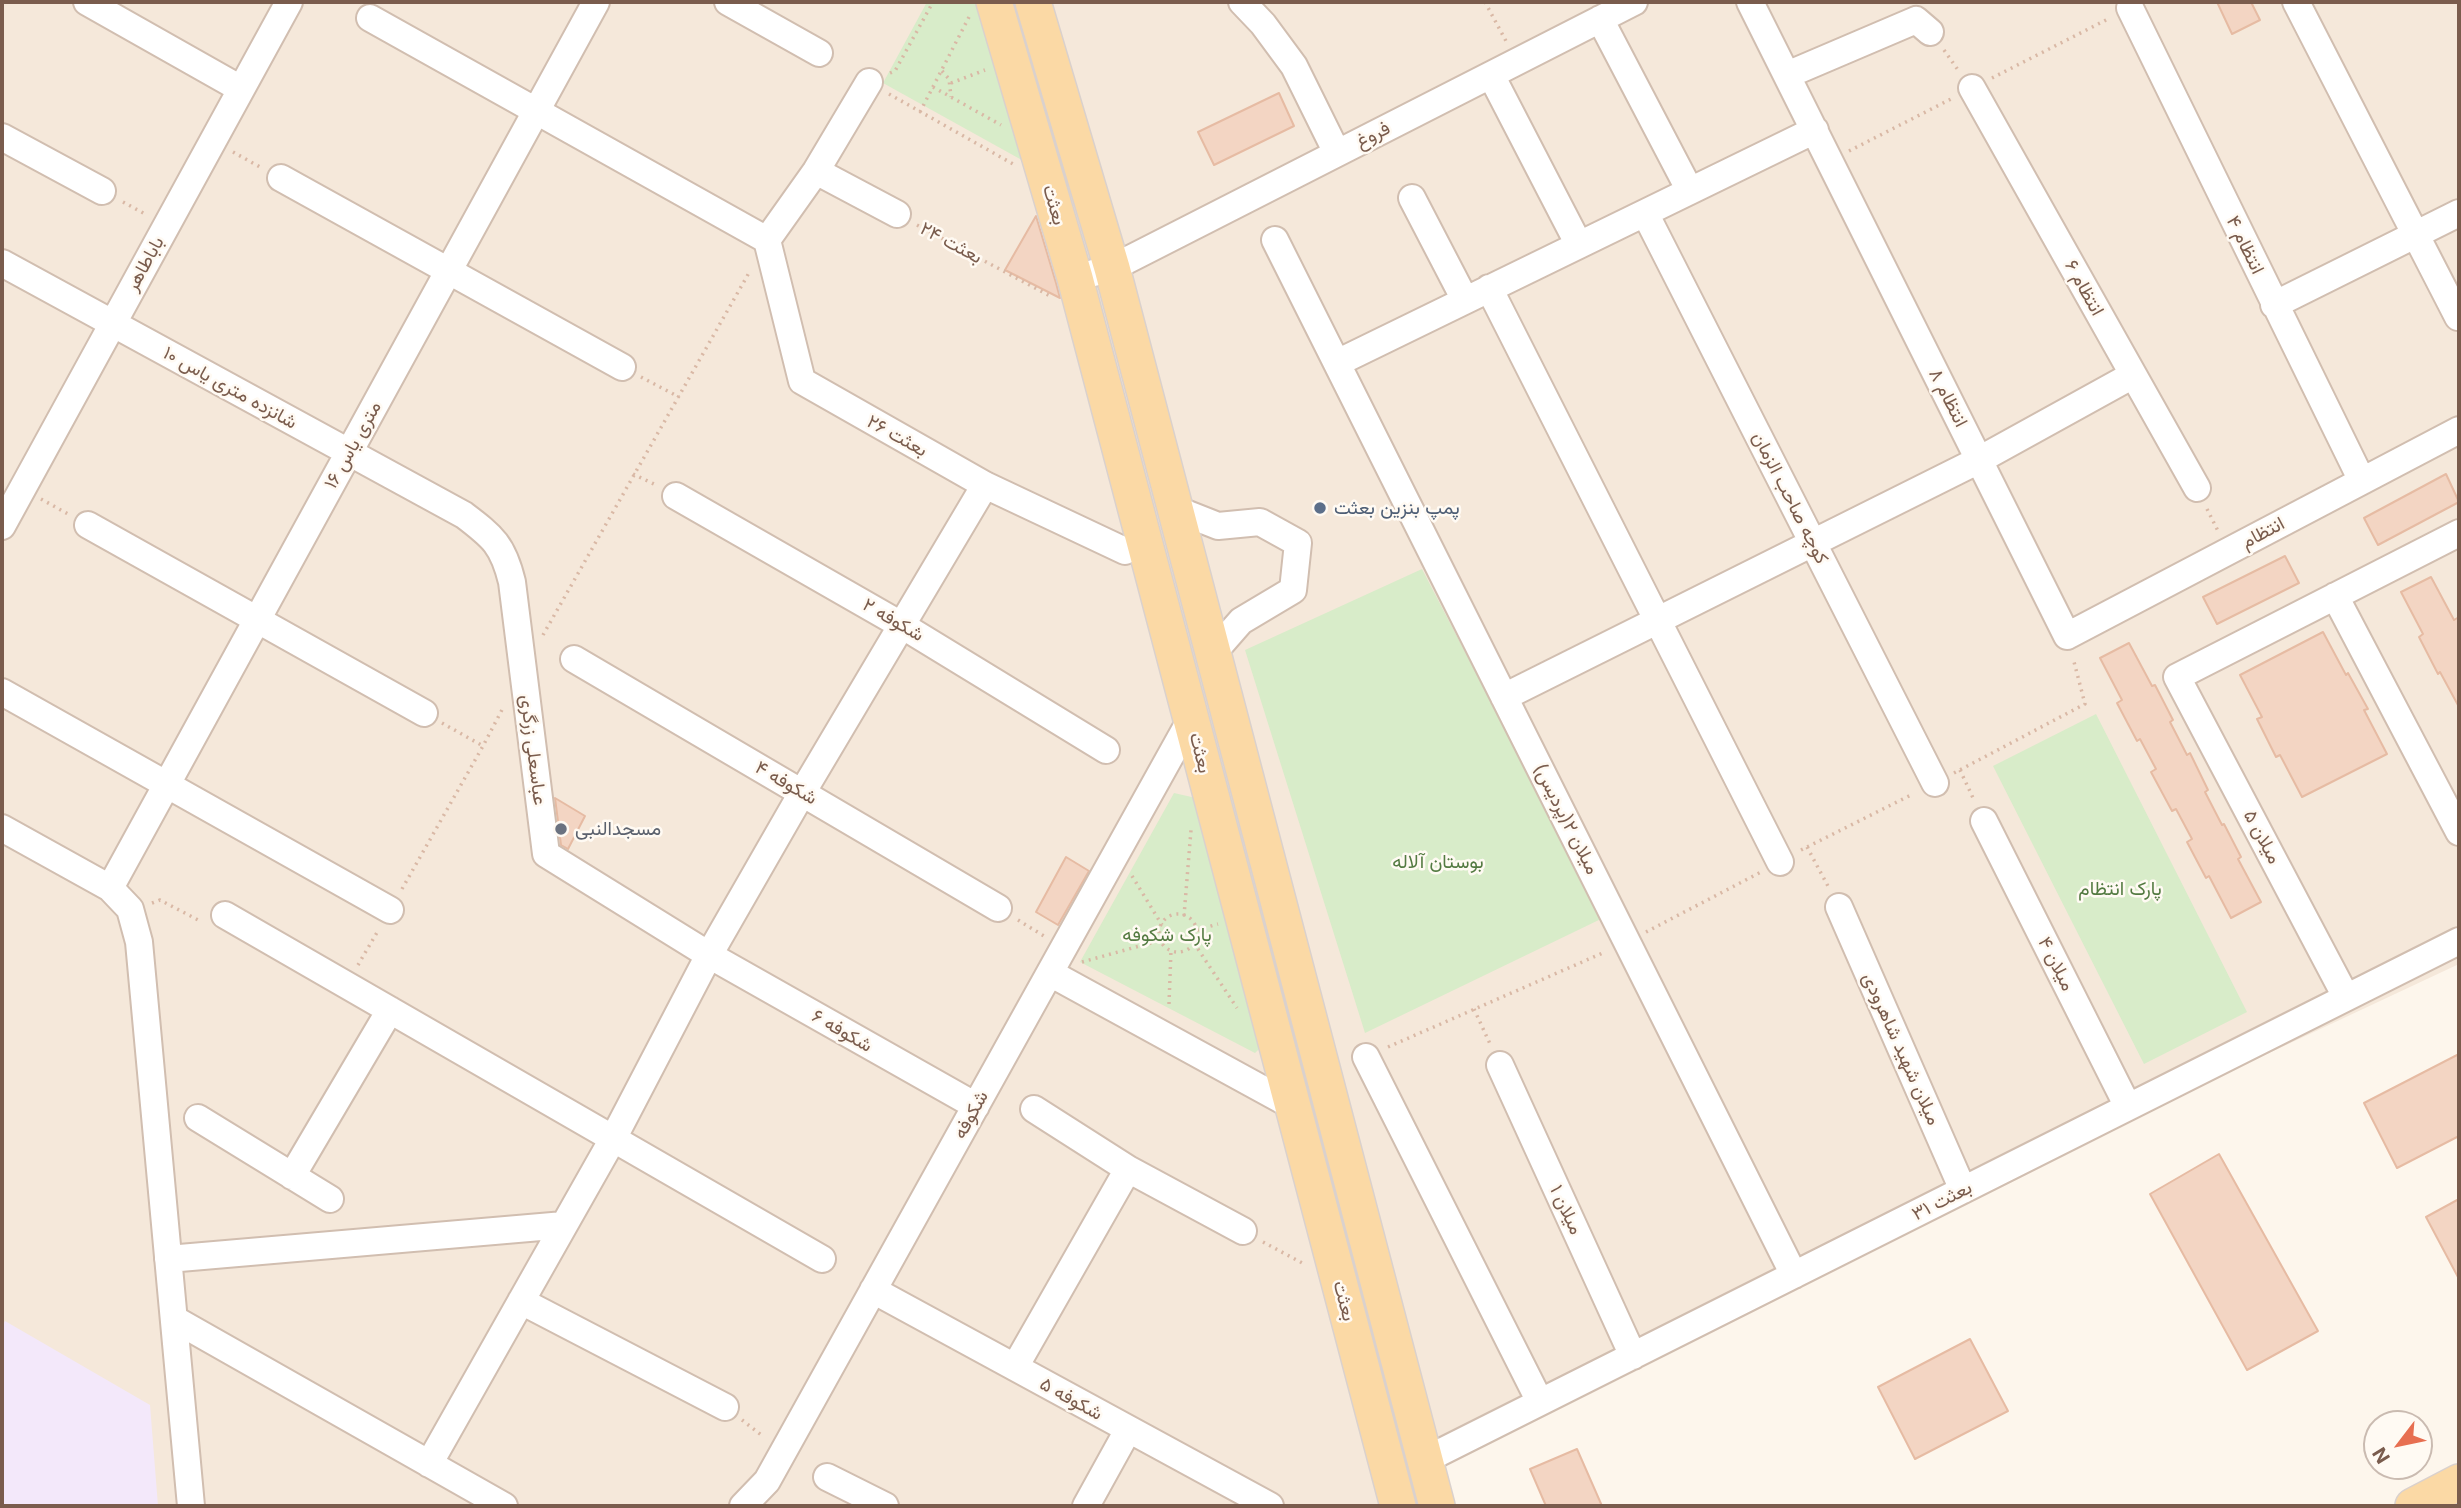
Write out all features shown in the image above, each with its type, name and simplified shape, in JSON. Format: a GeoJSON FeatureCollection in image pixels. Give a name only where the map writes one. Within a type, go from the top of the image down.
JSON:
{"type":"FeatureCollection","features":[{"type":"Feature","properties":{"kind":"main road","name":"بعثت"},"geometry":{"type":"LineString","coordinates":[[1034,2],[1112,268],[1437,1506]]}},
{"type":"Feature","properties":{"kind":"main road","name":"بعثت"},"geometry":{"type":"LineString","coordinates":[[983,7],[1012,60],[1025,155],[1075,278],[1398,1506]]}},
{"type":"Feature","properties":{"kind":"main road"},"geometry":{"type":"LineString","coordinates":[[1388,1466],[1424,1460]]}},
{"type":"Feature","properties":{"kind":"main road"},"geometry":{"type":"LineString","coordinates":[[2413,1506],[2459,1482]]}},
{"type":"Feature","properties":{"kind":"street"},"geometry":{"type":"LineString","coordinates":[[87,2],[241,89]]}},
{"type":"Feature","properties":{"kind":"street","name":"باباطاهر"},"geometry":{"type":"LineString","coordinates":[[2,526],[289,2]]}},
{"type":"Feature","properties":{"kind":"street","name":"۱۶ متری یاس"},"geometry":{"type":"LineString","coordinates":[[110,888],[596,2]]}},
{"type":"Feature","properties":{"kind":"street"},"geometry":{"type":"LineString","coordinates":[[728,2],[818,53]]}},
{"type":"Feature","properties":{"kind":"street"},"geometry":{"type":"LineString","coordinates":[[1242,2],[1263,24],[1294,66],[1337,153]]}},
{"type":"Feature","properties":{"kind":"street","name":"فروغ"},"geometry":{"type":"LineString","coordinates":[[1075,278],[1112,268],[1634,2]]}},
{"type":"Feature","properties":{"kind":"street","name":"انتظام ۸"},"geometry":{"type":"LineString","coordinates":[[1750,2],[2067,636]]}},
{"type":"Feature","properties":{"kind":"street"},"geometry":{"type":"LineString","coordinates":[[2296,2],[2458,317]]}},
{"type":"Feature","properties":{"kind":"street","name":"انتظام ۴"},"geometry":{"type":"LineString","coordinates":[[2130,8],[2362,481]]}},
{"type":"Feature","properties":{"kind":"street"},"geometry":{"type":"LineString","coordinates":[[370,18],[767,240],[816,171],[869,82]]}},
{"type":"Feature","properties":{"kind":"street"},"geometry":{"type":"LineString","coordinates":[[1600,19],[1690,191]]}},
{"type":"Feature","properties":{"kind":"street"},"geometry":{"type":"LineString","coordinates":[[1787,75],[1916,20],[1930,32]]}},
{"type":"Feature","properties":{"kind":"street"},"geometry":{"type":"LineString","coordinates":[[1491,75],[1579,244]]}},
{"type":"Feature","properties":{"kind":"street","name":"انتظام ۶"},"geometry":{"type":"LineString","coordinates":[[1972,88],[2197,488]]}},
{"type":"Feature","properties":{"kind":"street"},"geometry":{"type":"LineString","coordinates":[[1337,362],[1815,130]]}},
{"type":"Feature","properties":{"kind":"street"},"geometry":{"type":"LineString","coordinates":[[2,137],[102,191]]}},
{"type":"Feature","properties":{"kind":"street","name":"بعثت ۲۴"},"geometry":{"type":"LineString","coordinates":[[816,171],[897,214]]}},
{"type":"Feature","properties":{"kind":"street"},"geometry":{"type":"LineString","coordinates":[[281,178],[622,367]]}},
{"type":"Feature","properties":{"kind":"street"},"geometry":{"type":"LineString","coordinates":[[1412,198],[1465,300]]}},
{"type":"Feature","properties":{"kind":"street","name":"کوچه صاحب الزمان"},"geometry":{"type":"LineString","coordinates":[[1645,213],[1936,782]]}},
{"type":"Feature","properties":{"kind":"street"},"geometry":{"type":"LineString","coordinates":[[2274,304],[2459,213]]}},
{"type":"Feature","properties":{"kind":"street","name":"بعثت ۲۶"},"geometry":{"type":"LineString","coordinates":[[767,240],[802,382],[985,485],[1125,551]]}},
{"type":"Feature","properties":{"kind":"street","name":"میلان ۲(پردیس)"},"geometry":{"type":"LineString","coordinates":[[1275,240],[1794,1275]]}},
{"type":"Feature","properties":{"kind":"street"},"geometry":{"type":"LineString","coordinates":[[2,263],[113,324]]}},
{"type":"Feature","properties":{"kind":"street"},"geometry":{"type":"LineString","coordinates":[[1489,288],[1780,862]]}},
{"type":"Feature","properties":{"kind":"street","name":"شانزده متری یاس ۱۰"},"geometry":{"type":"LineString","coordinates":[[113,324],[464,515],[491,536],[506,557],[512,582]]}},
{"type":"Feature","properties":{"kind":"street"},"geometry":{"type":"LineString","coordinates":[[1504,696],[1979,460],[2133,375]]}},
{"type":"Feature","properties":{"kind":"street","name":"انتظام"},"geometry":{"type":"LineString","coordinates":[[2067,636],[2459,430]]}},
{"type":"Feature","properties":{"kind":"street"},"geometry":{"type":"LineString","coordinates":[[429,1464],[614,1137],[709,955],[985,485]]}},
{"type":"Feature","properties":{"kind":"street","name":"شکوفه ۲"},"geometry":{"type":"LineString","coordinates":[[676,496],[903,626],[1106,750]]}},
{"type":"Feature","properties":{"kind":"street"},"geometry":{"type":"LineString","coordinates":[[1175,509],[1218,526],[1260,522],[1298,543],[1293,590],[1241,621],[1213,653]]}},
{"type":"Feature","properties":{"kind":"street"},"geometry":{"type":"LineString","coordinates":[[89,525],[424,713]]}},
{"type":"Feature","properties":{"kind":"street"},"geometry":{"type":"LineString","coordinates":[[2459,533],[2335,596],[2459,832]]}},
{"type":"Feature","properties":{"kind":"street","name":"عباسعلی زرگری"},"geometry":{"type":"LineString","coordinates":[[512,582],[546,854],[709,955]]}},
{"type":"Feature","properties":{"kind":"street","name":"میلان ۵"},"geometry":{"type":"LineString","coordinates":[[2335,596],[2177,677],[2346,997]]}},
{"type":"Feature","properties":{"kind":"street","name":"شکوفه ۴"},"geometry":{"type":"LineString","coordinates":[[573,659],[998,908]]}},
{"type":"Feature","properties":{"kind":"street"},"geometry":{"type":"LineString","coordinates":[[2,692],[390,910]]}},
{"type":"Feature","properties":{"kind":"street","name":"شکوفه"},"geometry":{"type":"LineString","coordinates":[[743,1506],[767,1481],[1191,719]]}},
{"type":"Feature","properties":{"kind":"street","name":"میلان ۴"},"geometry":{"type":"LineString","coordinates":[[1984,821],[2128,1107]]}},
{"type":"Feature","properties":{"kind":"street"},"geometry":{"type":"LineString","coordinates":[[2,828],[110,888],[130,909],[139,943],[191,1506]]}},
{"type":"Feature","properties":{"kind":"street","name":"میلان شهید شاهرودی"},"geometry":{"type":"LineString","coordinates":[[1839,907],[1963,1190]]}},
{"type":"Feature","properties":{"kind":"street"},"geometry":{"type":"LineString","coordinates":[[225,915],[822,1259]]}},
{"type":"Feature","properties":{"kind":"street","name":"بعثت ۳۱"},"geometry":{"type":"LineString","coordinates":[[1424,1460],[2459,941]]}},
{"type":"Feature","properties":{"kind":"street","name":"شکوفه ۶"},"geometry":{"type":"LineString","coordinates":[[709,955],[976,1106]]}},
{"type":"Feature","properties":{"kind":"street"},"geometry":{"type":"LineString","coordinates":[[1057,960],[1293,1106]]}},
{"type":"Feature","properties":{"kind":"street"},"geometry":{"type":"LineString","coordinates":[[292,1176],[390,1010]]}},
{"type":"Feature","properties":{"kind":"street"},"geometry":{"type":"LineString","coordinates":[[1366,1057],[1540,1402]]}},
{"type":"Feature","properties":{"kind":"street","name":"میلان ۱"},"geometry":{"type":"LineString","coordinates":[[1500,1065],[1633,1356]]}},
{"type":"Feature","properties":{"kind":"street"},"geometry":{"type":"LineString","coordinates":[[1034,1108],[1128,1169],[1243,1231]]}},
{"type":"Feature","properties":{"kind":"street"},"geometry":{"type":"LineString","coordinates":[[198,1118],[331,1199]]}},
{"type":"Feature","properties":{"kind":"street"},"geometry":{"type":"LineString","coordinates":[[1015,1367],[1128,1169]]}},
{"type":"Feature","properties":{"kind":"street"},"geometry":{"type":"LineString","coordinates":[[168,1259],[564,1224]]}},
{"type":"Feature","properties":{"kind":"street","name":"شکوفه ۵"},"geometry":{"type":"LineString","coordinates":[[873,1290],[1270,1506]]}},
{"type":"Feature","properties":{"kind":"street"},"geometry":{"type":"LineString","coordinates":[[521,1301],[725,1407]]}},
{"type":"Feature","properties":{"kind":"street"},"geometry":{"type":"LineString","coordinates":[[174,1319],[504,1506]]}},
{"type":"Feature","properties":{"kind":"street"},"geometry":{"type":"LineString","coordinates":[[1086,1506],[1128,1430]]}},
{"type":"Feature","properties":{"kind":"street"},"geometry":{"type":"LineString","coordinates":[[827,1477],[885,1506]]}},
{"type":"Feature","properties":{"kind":"path"},"geometry":{"type":"LineString","coordinates":[[869,82],[895,71],[933,2]]}},
{"type":"Feature","properties":{"kind":"path"},"geometry":{"type":"LineString","coordinates":[[1485,2],[1517,62]]}},
{"type":"Feature","properties":{"kind":"path"},"geometry":{"type":"LineString","coordinates":[[920,111],[941,71],[983,7]]}},
{"type":"Feature","properties":{"kind":"path"},"geometry":{"type":"LineString","coordinates":[[1930,32],[1972,88]]}},
{"type":"Feature","properties":{"kind":"path"},"geometry":{"type":"LineString","coordinates":[[951,83],[1012,60]]}},
{"type":"Feature","properties":{"kind":"path"},"geometry":{"type":"LineString","coordinates":[[941,71],[951,83],[951,97]]}},
{"type":"Feature","properties":{"kind":"path"},"geometry":{"type":"LineString","coordinates":[[869,82],[920,111],[1025,155]]}},
{"type":"Feature","properties":{"kind":"path"},"geometry":{"type":"LineString","coordinates":[[933,87],[951,97],[1025,155]]}},
{"type":"Feature","properties":{"kind":"path"},"geometry":{"type":"LineString","coordinates":[[213,141],[281,178]]}},
{"type":"Feature","properties":{"kind":"path"},"geometry":{"type":"LineString","coordinates":[[102,191],[166,226]]}},
{"type":"Feature","properties":{"kind":"path","name":"بعثت ۲۴"},"geometry":{"type":"LineString","coordinates":[[897,214],[1085,315]]}},
{"type":"Feature","properties":{"kind":"path"},"geometry":{"type":"LineString","coordinates":[[347,985],[484,746],[523,668],[767,240]]}},
{"type":"Feature","properties":{"kind":"path"},"geometry":{"type":"LineString","coordinates":[[622,367],[679,397]]}},
{"type":"Feature","properties":{"kind":"path"},"geometry":{"type":"LineString","coordinates":[[2197,488],[2228,552]]}},
{"type":"Feature","properties":{"kind":"path"},"geometry":{"type":"LineString","coordinates":[[22,489],[89,525]]}},
{"type":"Feature","properties":{"kind":"path"},"geometry":{"type":"LineString","coordinates":[[1366,1057],[1627,942],[2085,705],[2067,636]]}},
{"type":"Feature","properties":{"kind":"path"},"geometry":{"type":"LineString","coordinates":[[424,713],[484,746]]}},
{"type":"Feature","properties":{"kind":"path"},"geometry":{"type":"LineString","coordinates":[[1960,770],[1984,821]]}},
{"type":"Feature","properties":{"kind":"path"},"geometry":{"type":"LineString","coordinates":[[1184,916],[1191,824]]}},
{"type":"Feature","properties":{"kind":"path"},"geometry":{"type":"LineString","coordinates":[[1807,847],[1839,907]]}},
{"type":"Feature","properties":{"kind":"path"},"geometry":{"type":"LineString","coordinates":[[1117,853],[1162,925]]}},
{"type":"Feature","properties":{"kind":"path"},"geometry":{"type":"LineString","coordinates":[[130,909],[160,900],[207,925],[225,915]]}},
{"type":"Feature","properties":{"kind":"path"},"geometry":{"type":"LineString","coordinates":[[998,908],[1057,960],[1074,964],[1161,940]]}},
{"type":"Feature","properties":{"kind":"path"},"geometry":{"type":"LineString","coordinates":[[1170,916],[1184,916],[1193,921],[1197,932],[1196,939],[1190,948],[1184,951],[1171,950],[1161,940],[1159,932],[1170,916]]}},
{"type":"Feature","properties":{"kind":"path"},"geometry":{"type":"LineString","coordinates":[[1169,1004],[1171,950]]}},
{"type":"Feature","properties":{"kind":"path"},"geometry":{"type":"LineString","coordinates":[[1474,1009],[1500,1065]]}},
{"type":"Feature","properties":{"kind":"path"},"geometry":{"type":"LineString","coordinates":[[1243,1231],[1339,1283]]}},
{"type":"Feature","properties":{"kind":"path"},"geometry":{"type":"LineString","coordinates":[[725,1407],[783,1452]]}},
{"type":"Feature","properties":{"kind":"shaded area"},"geometry":{"type":"Polygon","coordinates":[[[2,2],[2459,2],[2459,964],[1388,1466],[1396,1506],[2,1506],[2,2]]]}},
{"type":"Feature","properties":{"kind":"shaded area"},"geometry":{"type":"Polygon","coordinates":[[[5,1321],[150,1405],[158,1506],[2,1506],[2,1327],[5,1321]]]}},
{"type":"Feature","properties":{"kind":"green space"},"geometry":{"type":"Polygon","coordinates":[[[927,2],[976,2],[1031,156],[1029,164],[883,83],[927,2]]]}},
{"type":"Feature","properties":{"kind":"green space","name":"بوستان آلاله"},"geometry":{"type":"Polygon","coordinates":[[[1422,569],[1603,918],[1365,1033],[1245,650],[1422,569]]]}},
{"type":"Feature","properties":{"kind":"green space","name":"پارک انتظام"},"geometry":{"type":"Polygon","coordinates":[[[2096,714],[2247,1012],[2144,1064],[1993,766],[2096,714]]]}},
{"type":"Feature","properties":{"kind":"green space","name":"پارک شکوفه"},"geometry":{"type":"Polygon","coordinates":[[[1174,793],[1196,798],[1261,1047],[1255,1053],[1080,962],[1174,793]]]}},
{"type":"Feature","properties":{"kind":"building"},"geometry":{"type":"Polygon","coordinates":[[[2217,2],[2251,2],[2260,20],[2232,34],[2217,2]]]}},
{"type":"Feature","properties":{"kind":"building"},"geometry":{"type":"Polygon","coordinates":[[[1279,93],[1294,126],[1214,165],[1198,132],[1279,93]]]}},
{"type":"Feature","properties":{"kind":"building"},"geometry":{"type":"Polygon","coordinates":[[[1036,216],[1056,283],[1060,298],[1005,270],[1036,216]]]}},
{"type":"Feature","properties":{"kind":"building"},"geometry":{"type":"Polygon","coordinates":[[[2446,474],[2459,502],[2378,545],[2364,518],[2446,474]]]}},
{"type":"Feature","properties":{"kind":"building"},"geometry":{"type":"Polygon","coordinates":[[[2285,556],[2299,583],[2217,624],[2203,597],[2285,556]]]}},
{"type":"Feature","properties":{"kind":"building"},"geometry":{"type":"Polygon","coordinates":[[[2431,577],[2454,620],[2459,617],[2459,707],[2419,637],[2423,634],[2401,592],[2431,577]]]}},
{"type":"Feature","properties":{"kind":"building"},"geometry":{"type":"Polygon","coordinates":[[[2323,632],[2368,709],[2364,710],[2387,754],[2302,797],[2280,755],[2276,757],[2257,719],[2262,717],[2240,675],[2323,632]]]}},
{"type":"Feature","properties":{"kind":"building"},"geometry":{"type":"Polygon","coordinates":[[[2129,643],[2152,686],[2155,685],[2187,755],[2190,753],[2208,790],[2205,792],[2241,857],[2238,859],[2261,902],[2231,918],[2187,842],[2192,839],[2176,809],[2172,811],[2151,772],[2156,769],[2140,739],[2137,741],[2117,703],[2122,700],[2100,658],[2129,643]]]}},
{"type":"Feature","properties":{"kind":"building"},"geometry":{"type":"Polygon","coordinates":[[[555,798],[585,816],[568,849],[561,845],[555,798]]]}},
{"type":"Feature","properties":{"kind":"building"},"geometry":{"type":"Polygon","coordinates":[[[1066,857],[1089,871],[1058,925],[1036,912],[1066,857]]]}},
{"type":"Feature","properties":{"kind":"building"},"geometry":{"type":"Polygon","coordinates":[[[2459,1054],[2459,1136],[2397,1168],[2364,1103],[2459,1054]]]}},
{"type":"Feature","properties":{"kind":"building"},"geometry":{"type":"Polygon","coordinates":[[[2219,1154],[2318,1331],[2247,1370],[2150,1194],[2219,1154]]]}},
{"type":"Feature","properties":{"kind":"building"},"geometry":{"type":"Polygon","coordinates":[[[2459,1199],[2459,1279],[2426,1217],[2459,1199]]]}},
{"type":"Feature","properties":{"kind":"building"},"geometry":{"type":"Polygon","coordinates":[[[1970,1339],[2008,1411],[1915,1459],[1878,1387],[1970,1339]]]}},
{"type":"Feature","properties":{"kind":"building"},"geometry":{"type":"Polygon","coordinates":[[[1577,1449],[1602,1506],[1546,1506],[1530,1469],[1577,1449]]]}},
{"type":"Feature","properties":{"kind":"place","name":"پمپ بنزین بعثت"},"geometry":{"type":"Point","coordinates":[1320,508]}},
{"type":"Feature","properties":{"kind":"place","name":"مسجدالنبی"},"geometry":{"type":"Point","coordinates":[561,829]}}]}
